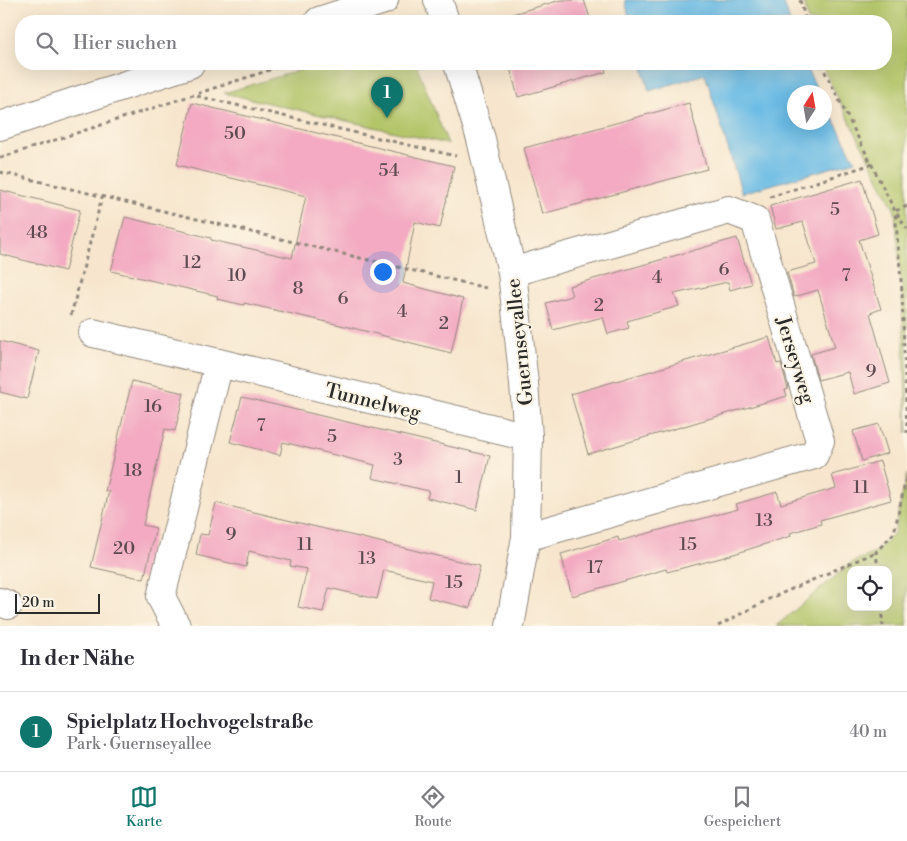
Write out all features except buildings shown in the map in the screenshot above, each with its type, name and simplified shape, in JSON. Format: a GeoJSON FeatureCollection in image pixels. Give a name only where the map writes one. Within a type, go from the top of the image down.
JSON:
{"type":"FeatureCollection","features":[{"type":"Feature","properties":{"kind":"street"},"geometry":{"type":"LineString","coordinates":[[338,15],[384,0]]}},
{"type":"Feature","properties":{"kind":"street"},"geometry":{"type":"LineString","coordinates":[[438,0],[443,15]]}},
{"type":"Feature","properties":{"kind":"street"},"geometry":{"type":"LineString","coordinates":[[0,126],[172,70]]}},
{"type":"Feature","properties":{"kind":"street","name":"Guernseyallee"},"geometry":{"type":"LineString","coordinates":[[460,70],[481,139],[500,276],[528,437],[526,537],[510,626]]}},
{"type":"Feature","properties":{"kind":"street"},"geometry":{"type":"LineString","coordinates":[[500,276],[729,210]]}},
{"type":"Feature","properties":{"kind":"street","name":"Jerseyweg"},"geometry":{"type":"LineString","coordinates":[[526,537],[814,455],[820,441],[755,220],[729,210]]}},
{"type":"Feature","properties":{"kind":"street","name":"Tunnelweg"},"geometry":{"type":"LineString","coordinates":[[93,333],[528,437]]}},
{"type":"Feature","properties":{"kind":"street"},"geometry":{"type":"LineString","coordinates":[[176,626],[162,597],[219,363]]}},
{"type":"Feature","properties":{"kind":"path"},"geometry":{"type":"LineString","coordinates":[[800,0],[804,15]]}},
{"type":"Feature","properties":{"kind":"path"},"geometry":{"type":"LineString","coordinates":[[0,158],[196,96],[271,70]]}},
{"type":"Feature","properties":{"kind":"path"},"geometry":{"type":"LineString","coordinates":[[824,70],[895,211],[907,229]]}},
{"type":"Feature","properties":{"kind":"path"},"geometry":{"type":"LineString","coordinates":[[196,96],[464,158]]}},
{"type":"Feature","properties":{"kind":"path"},"geometry":{"type":"LineString","coordinates":[[729,210],[872,164]]}},
{"type":"Feature","properties":{"kind":"path"},"geometry":{"type":"LineString","coordinates":[[0,172],[491,289],[500,276]]}},
{"type":"Feature","properties":{"kind":"path"},"geometry":{"type":"LineString","coordinates":[[93,333],[68,325],[102,197]]}},
{"type":"Feature","properties":{"kind":"path"},"geometry":{"type":"LineString","coordinates":[[895,211],[907,206]]}},
{"type":"Feature","properties":{"kind":"path"},"geometry":{"type":"LineString","coordinates":[[895,211],[902,292],[907,433]]}},
{"type":"Feature","properties":{"kind":"path"},"geometry":{"type":"LineString","coordinates":[[718,626],[769,599],[876,552],[894,533],[907,474]]}},
{"type":"Feature","properties":{"kind":"path"},"geometry":{"type":"LineString","coordinates":[[876,552],[878,566]]}},
{"type":"Feature","properties":{"kind":"path"},"geometry":{"type":"LineString","coordinates":[[881,611],[883,626]]}},
{"type":"Feature","properties":{"kind":"green space"},"geometry":{"type":"Polygon","coordinates":[[[804,0],[907,0],[907,433],[902,292],[895,211],[824,70],[892,70],[892,15],[807,15],[804,0]]]}},
{"type":"Feature","properties":{"kind":"green space"},"geometry":{"type":"Polygon","coordinates":[[[300,70],[418,70],[448,144],[224,93],[300,70]]]}},
{"type":"Feature","properties":{"kind":"green space"},"geometry":{"type":"Polygon","coordinates":[[[907,474],[907,626],[776,626],[847,566],[847,611],[892,611],[892,566],[847,566],[876,552],[894,533],[907,474]]]}},
{"type":"Feature","properties":{"kind":"water"},"geometry":{"type":"Polygon","coordinates":[[[625,0],[783,0],[788,15],[629,15],[625,0]]]}},
{"type":"Feature","properties":{"kind":"water"},"geometry":{"type":"Polygon","coordinates":[[[644,70],[807,70],[815,85],[787,85],[787,130],[832,130],[832,117],[855,161],[742,193],[705,74],[649,91],[644,70]]]}},
{"type":"Feature","properties":{"kind":"place","name":"Spielplatz Hochvogelstraße"},"geometry":{"type":"Point","coordinates":[387,118]}}]}
